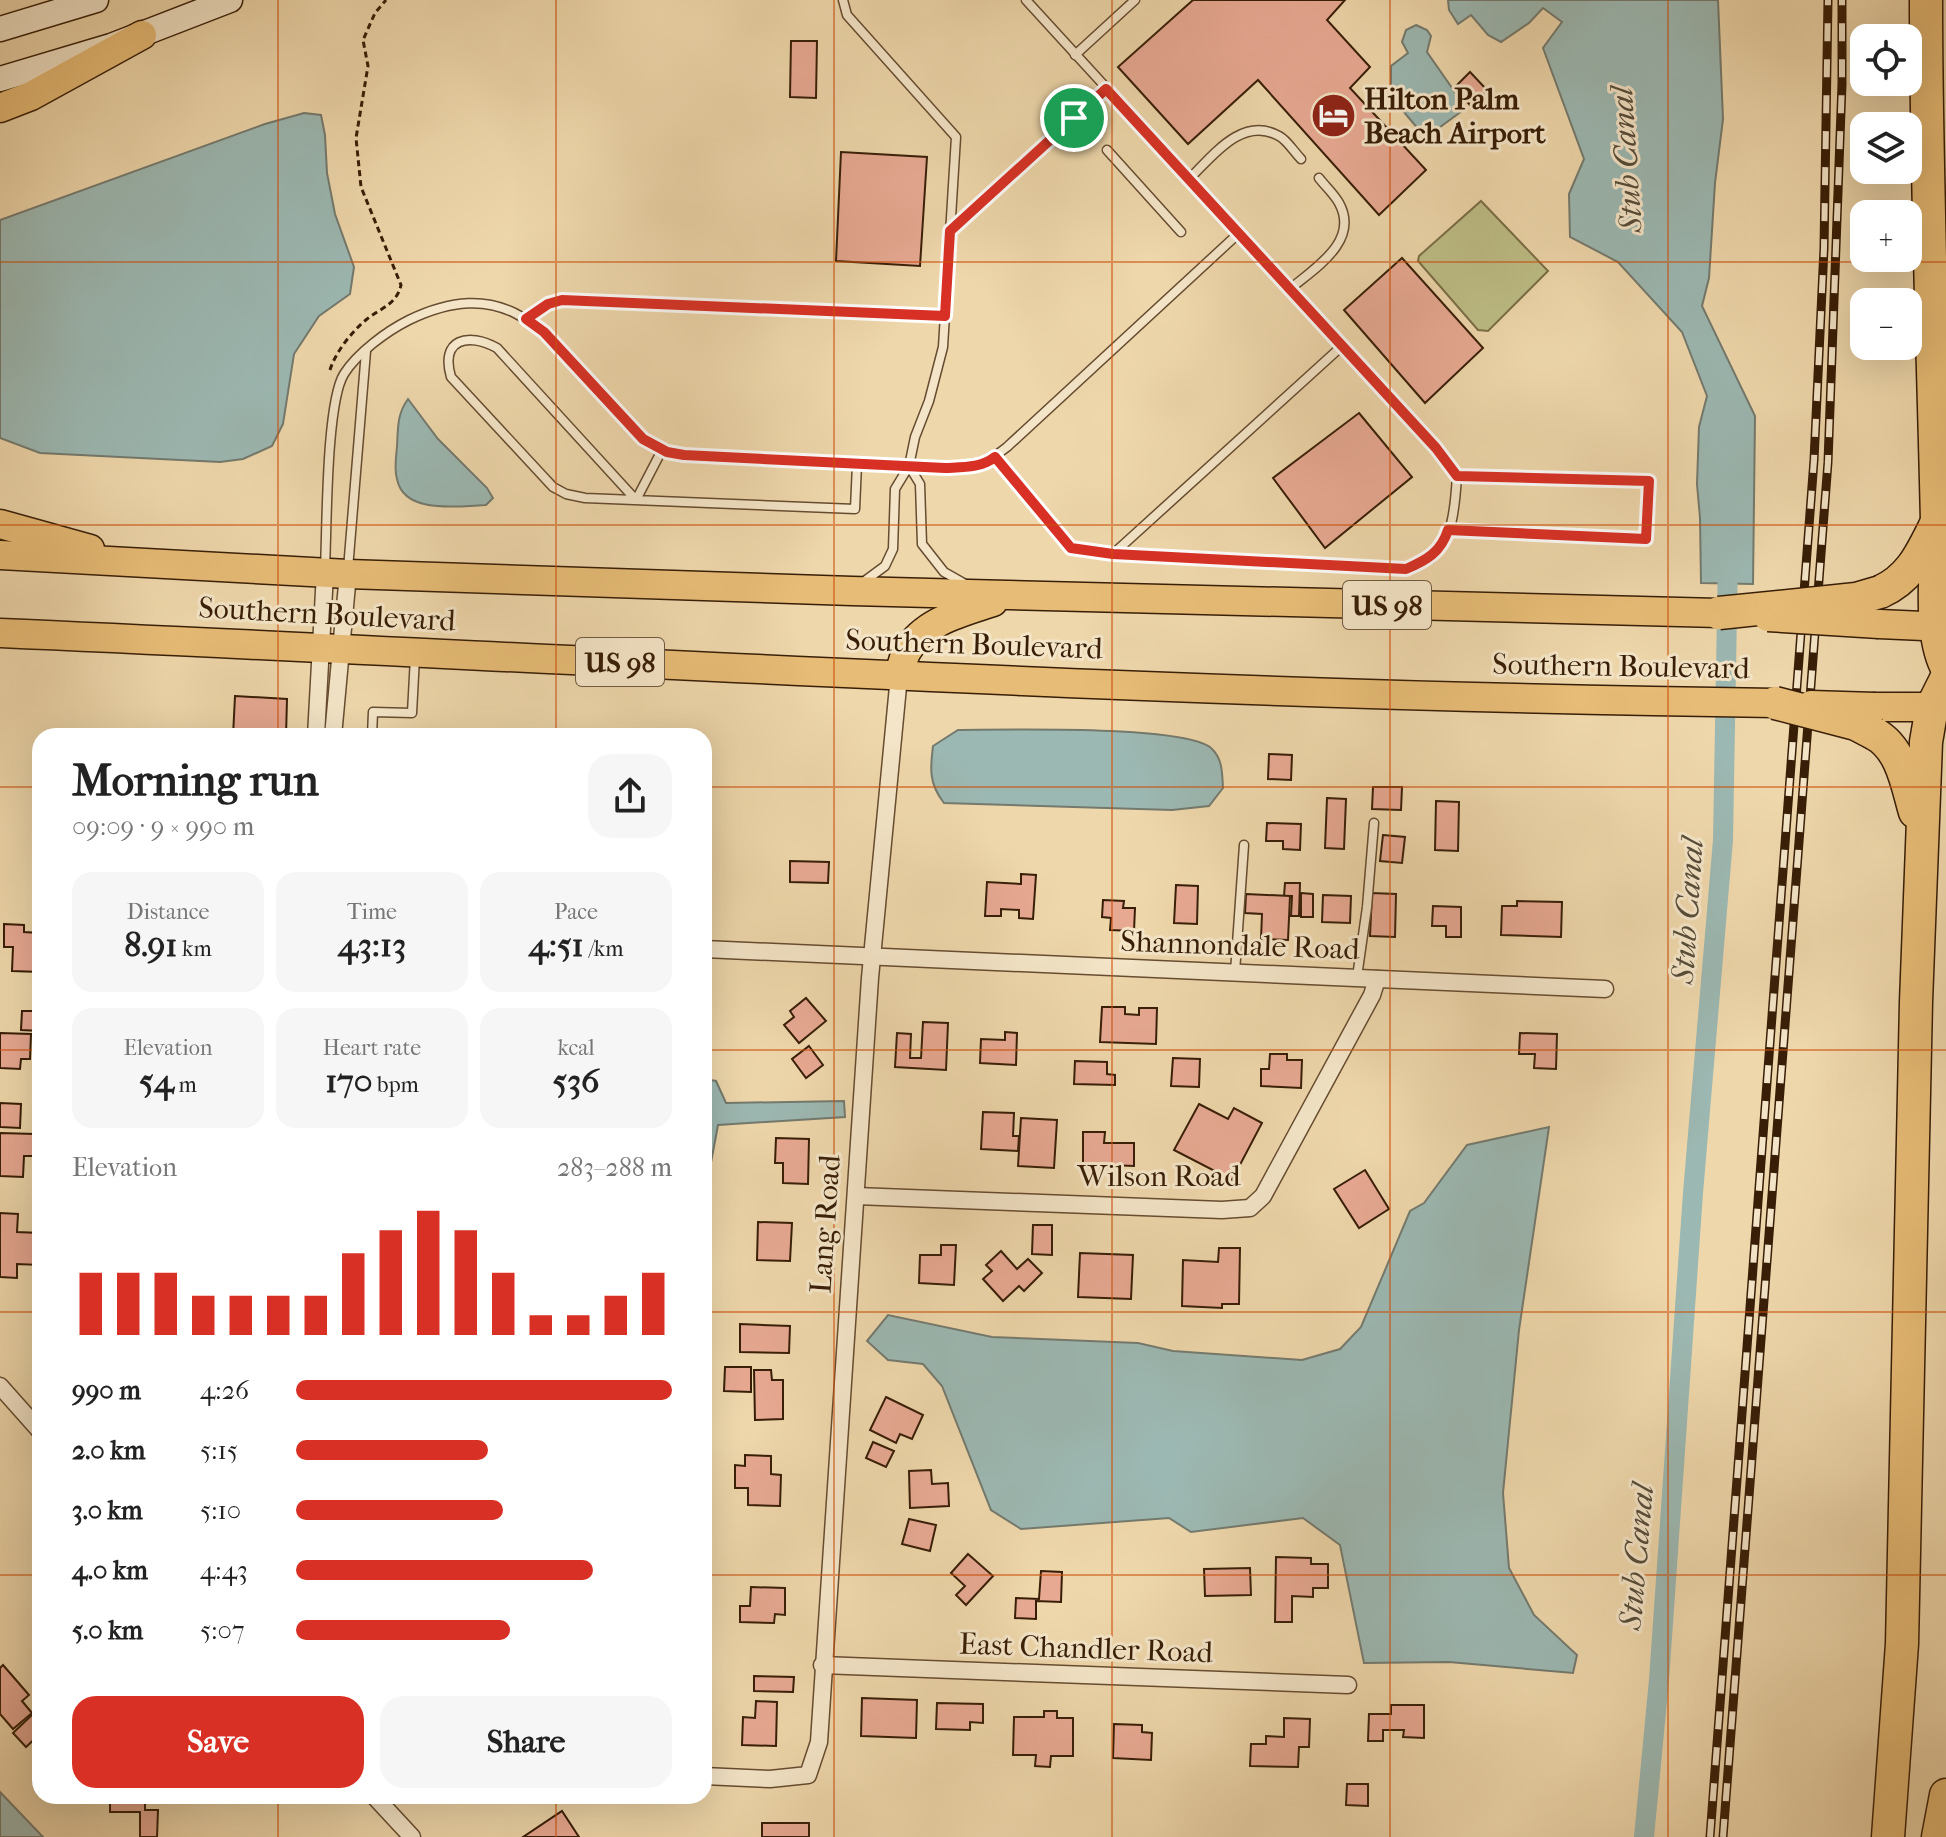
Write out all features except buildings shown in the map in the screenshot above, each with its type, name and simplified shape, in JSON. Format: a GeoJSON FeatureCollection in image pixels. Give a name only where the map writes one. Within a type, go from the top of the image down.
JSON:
{"type":"FeatureCollection","features":[{"type":"Feature","properties":{"kind":"highway"},"geometry":{"type":"LineString","coordinates":[[1926,0],[1926,181],[1941,627],[1939,648],[1946,666]]}},
{"type":"Feature","properties":{"kind":"highway"},"geometry":{"type":"LineString","coordinates":[[0,108],[31,96],[142,35]]}},
{"type":"Feature","properties":{"kind":"highway"},"geometry":{"type":"LineString","coordinates":[[1880,608],[1918,560],[1937,523]]}},
{"type":"Feature","properties":{"kind":"highway"},"geometry":{"type":"LineString","coordinates":[[0,524],[144,564]]}},
{"type":"Feature","properties":{"kind":"highway","name":"Southern Boulevard"},"geometry":{"type":"LineString","coordinates":[[0,555],[337,573],[852,591],[1719,613]]}},
{"type":"Feature","properties":{"kind":"highway"},"geometry":{"type":"LineString","coordinates":[[899,676],[907,652],[924,632],[952,616],[1013,596]]}},
{"type":"Feature","properties":{"kind":"highway"},"geometry":{"type":"LineString","coordinates":[[1719,613],[1856,599],[1941,627]]}},
{"type":"Feature","properties":{"kind":"highway","name":"Southern Boulevard"},"geometry":{"type":"LineString","coordinates":[[0,633],[899,676],[1649,702],[1775,703]]}},
{"type":"Feature","properties":{"kind":"highway"},"geometry":{"type":"LineString","coordinates":[[1775,703],[1856,724],[1941,698]]}},
{"type":"Feature","properties":{"kind":"highway"},"geometry":{"type":"LineString","coordinates":[[1888,1837],[1902,1644],[1915,1028],[1926,742],[1941,698]]}},
{"type":"Feature","properties":{"kind":"highway"},"geometry":{"type":"LineString","coordinates":[[1875,720],[1901,766],[1923,838]]}},
{"type":"Feature","properties":{"kind":"highway"},"geometry":{"type":"LineString","coordinates":[[1938,1837],[1946,1795]]}},
{"type":"Feature","properties":{"kind":"main road"},"geometry":{"type":"LineString","coordinates":[[0,29],[96,0]]}},
{"type":"Feature","properties":{"kind":"main road"},"geometry":{"type":"LineString","coordinates":[[0,79],[142,35],[230,0]]}},
{"type":"Feature","properties":{"kind":"street"},"geometry":{"type":"LineString","coordinates":[[317,728],[331,648],[337,573]]}},
{"type":"Feature","properties":{"kind":"street"},"geometry":{"type":"LineString","coordinates":[[331,648],[333,728]]}},
{"type":"Feature","properties":{"kind":"street","name":"Lang Road"},"geometry":{"type":"LineString","coordinates":[[712,1776],[770,1779],[808,1775],[819,1742],[873,957],[899,676]]}},
{"type":"Feature","properties":{"kind":"street","name":"Shannondale Road"},"geometry":{"type":"LineString","coordinates":[[712,949],[1605,989]]}},
{"type":"Feature","properties":{"kind":"street","name":"Wilson Road"},"geometry":{"type":"LineString","coordinates":[[856,1196],[1222,1210],[1250,1208],[1263,1196],[1372,995],[1377,979]]}},
{"type":"Feature","properties":{"kind":"street"},"geometry":{"type":"LineString","coordinates":[[0,1386],[32,1422]]}},
{"type":"Feature","properties":{"kind":"street","name":"East Chandler Road"},"geometry":{"type":"LineString","coordinates":[[822,1665],[1348,1685]]}},
{"type":"Feature","properties":{"kind":"street"},"geometry":{"type":"LineString","coordinates":[[381,1804],[412,1837]]}},
{"type":"Feature","properties":{"kind":"lane"},"geometry":{"type":"LineString","coordinates":[[843,0],[847,15],[956,137],[943,347],[909,466],[895,489],[893,549],[885,566],[852,591]]}},
{"type":"Feature","properties":{"kind":"lane"},"geometry":{"type":"LineString","coordinates":[[995,457],[1071,548],[1113,554],[1406,569],[1429,559],[1444,542],[1454,509],[1457,476],[1436,448],[1026,0]]}},
{"type":"Feature","properties":{"kind":"lane"},"geometry":{"type":"LineString","coordinates":[[1075,55],[1135,0]]}},
{"type":"Feature","properties":{"kind":"lane"},"geometry":{"type":"LineString","coordinates":[[950,231],[1106,89]]}},
{"type":"Feature","properties":{"kind":"lane"},"geometry":{"type":"LineString","coordinates":[[1189,179],[1232,138],[1250,131],[1280,136],[1301,159]]}},
{"type":"Feature","properties":{"kind":"lane"},"geometry":{"type":"LineString","coordinates":[[1107,150],[1181,232]]}},
{"type":"Feature","properties":{"kind":"lane"},"geometry":{"type":"LineString","coordinates":[[1290,289],[1332,253],[1345,226],[1338,201],[1319,178]]}},
{"type":"Feature","properties":{"kind":"lane"},"geometry":{"type":"LineString","coordinates":[[337,573],[332,426],[343,374],[378,337],[427,312],[474,303],[518,312],[544,332],[643,439],[662,450],[684,455],[857,464],[973,466],[987,463],[995,457],[1239,233]]}},
{"type":"Feature","properties":{"kind":"lane"},"geometry":{"type":"LineString","coordinates":[[526,319],[548,304],[562,300],[945,316]]}},
{"type":"Feature","properties":{"kind":"lane"},"geometry":{"type":"LineString","coordinates":[[636,500],[497,348],[481,339],[467,339],[450,351],[447,364],[451,377],[553,487],[566,494],[585,498],[855,509],[857,464]]}},
{"type":"Feature","properties":{"kind":"lane"},"geometry":{"type":"LineString","coordinates":[[1113,554],[1342,346]]}},
{"type":"Feature","properties":{"kind":"lane"},"geometry":{"type":"LineString","coordinates":[[337,573],[366,351]]}},
{"type":"Feature","properties":{"kind":"lane"},"geometry":{"type":"LineString","coordinates":[[636,500],[662,450]]}},
{"type":"Feature","properties":{"kind":"lane"},"geometry":{"type":"LineString","coordinates":[[909,466],[920,484],[920,530],[926,552],[944,572],[985,595]]}},
{"type":"Feature","properties":{"kind":"lane"},"geometry":{"type":"LineString","coordinates":[[1448,530],[1646,539],[1649,481],[1457,476]]}},
{"type":"Feature","properties":{"kind":"lane"},"geometry":{"type":"LineString","coordinates":[[372,728],[373,712],[412,713],[415,652]]}},
{"type":"Feature","properties":{"kind":"lane"},"geometry":{"type":"LineString","coordinates":[[1356,978],[1367,907],[1374,823]]}},
{"type":"Feature","properties":{"kind":"lane"},"geometry":{"type":"LineString","coordinates":[[1235,973],[1244,845]]}},
{"type":"Feature","properties":{"kind":"path"},"geometry":{"type":"LineString","coordinates":[[328,378],[331,365],[349,339],[366,320],[399,295],[401,285],[361,187],[356,138],[368,66],[363,40],[375,13],[386,0]]}},
{"type":"Feature","properties":{"kind":"green space"},"geometry":{"type":"Polygon","coordinates":[[[1481,201],[1548,271],[1488,331],[1478,330],[1418,261],[1419,256],[1481,201]]]}},
{"type":"Feature","properties":{"kind":"water"},"geometry":{"type":"Polygon","coordinates":[[[1448,0],[1718,0],[1723,119],[1709,278],[1702,306],[1755,416],[1753,584],[1701,583],[1697,484],[1699,427],[1707,396],[1682,332],[1618,262],[1570,237],[1569,194],[1584,159],[1543,48],[1562,22],[1543,8],[1529,23],[1501,42],[1488,35],[1471,15],[1458,24],[1449,10],[1448,0]]]}},
{"type":"Feature","properties":{"kind":"water"},"geometry":{"type":"Polygon","coordinates":[[[1416,25],[1427,30],[1431,36],[1427,52],[1466,108],[1432,133],[1419,130],[1403,111],[1391,86],[1391,66],[1408,53],[1402,42],[1406,30],[1416,25]]]}},
{"type":"Feature","properties":{"kind":"water"},"geometry":{"type":"Polygon","coordinates":[[[304,113],[321,115],[335,214],[354,267],[350,294],[319,316],[294,354],[283,424],[272,446],[243,459],[220,462],[40,453],[0,438],[0,220],[265,124],[304,113]]]}},
{"type":"Feature","properties":{"kind":"water"},"geometry":{"type":"Polygon","coordinates":[[[408,399],[438,439],[487,488],[493,498],[486,505],[434,506],[410,498],[402,490],[396,475],[396,459],[399,422],[408,399]]]}},
{"type":"Feature","properties":{"kind":"water"},"geometry":{"type":"Polygon","coordinates":[[[958,730],[1090,730],[1166,735],[1194,741],[1211,748],[1218,757],[1223,788],[1209,806],[1172,810],[944,803],[932,776],[933,746],[958,730]]]}},
{"type":"Feature","properties":{"kind":"water"},"geometry":{"type":"Polygon","coordinates":[[[712,1080],[716,1081],[726,1103],[844,1101],[845,1117],[718,1125],[712,1157],[712,1080]]]}},
{"type":"Feature","properties":{"kind":"water"},"geometry":{"type":"Polygon","coordinates":[[[1549,1127],[1519,1330],[1503,1493],[1509,1568],[1534,1615],[1577,1655],[1573,1673],[1449,1662],[1364,1663],[1340,1545],[1303,1518],[1191,1532],[1169,1518],[1021,1529],[991,1510],[942,1386],[923,1364],[888,1360],[867,1341],[888,1315],[992,1337],[1138,1343],[1173,1351],[1302,1360],[1340,1349],[1361,1327],[1410,1211],[1424,1203],[1467,1145],[1549,1127]]]}},
{"type":"Feature","properties":{"kind":"water"},"geometry":{"type":"Polygon","coordinates":[[[0,1792],[43,1837],[0,1837],[0,1792]]]}},
{"type":"Feature","properties":{"kind":"waterway","name":"Stub Canal"},"geometry":{"type":"LineString","coordinates":[[1644,1837],[1659,1680],[1693,1193],[1723,840],[1728,556]]}},
{"type":"Feature","properties":{"kind":"railway"},"geometry":{"type":"LineString","coordinates":[[1710,1837],[1814,460],[1824,248],[1828,0]]}},
{"type":"Feature","properties":{"kind":"railway"},"geometry":{"type":"LineString","coordinates":[[1723,1837],[1828,462],[1842,84],[1842,0]]}},
{"type":"Feature","properties":{"kind":"place","name":"Hilton Palm Beach Airport"},"geometry":{"type":"Point","coordinates":[1333,116]}},
{"type":"Feature","properties":{"kind":"route"},"geometry":{"type":"LineString","coordinates":[[1106,89],[1436,448],[1457,476],[1649,481],[1646,539],[1448,530],[1444,542],[1429,559],[1406,569],[1113,554],[1071,548],[995,457],[987,463],[945,468],[667,452],[643,439],[544,332],[526,319],[548,304],[562,300],[945,316],[950,231],[1074,118],[1106,89]]}}]}
